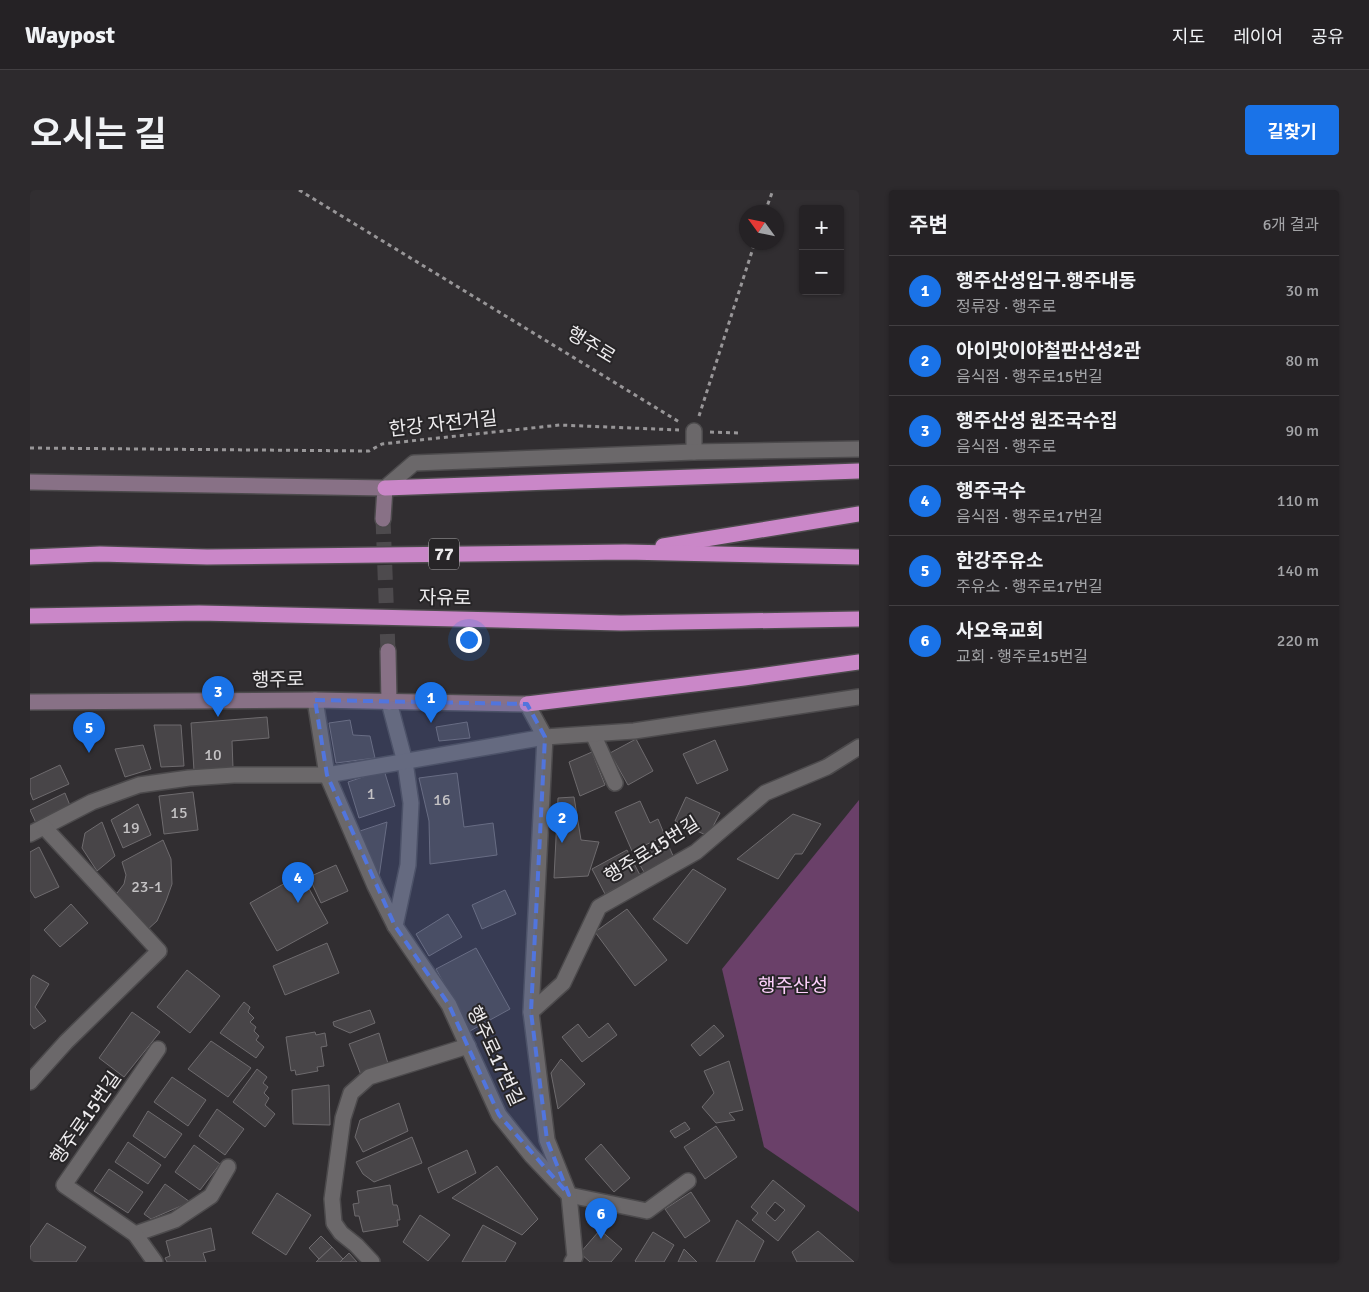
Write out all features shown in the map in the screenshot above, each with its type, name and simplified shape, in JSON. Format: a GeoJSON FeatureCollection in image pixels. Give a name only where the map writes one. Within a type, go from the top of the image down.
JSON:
{"type":"FeatureCollection","features":[{"type":"Feature","properties":{"kind":"highway"},"geometry":{"type":"LineString","coordinates":[[385,488],[859,471]]}},
{"type":"Feature","properties":{"kind":"highway"},"geometry":{"type":"LineString","coordinates":[[625,552],[859,514]]}},
{"type":"Feature","properties":{"kind":"highway","name":"77"},"geometry":{"type":"LineString","coordinates":[[30,557],[100,554],[217,556],[625,552],[859,557]]}},
{"type":"Feature","properties":{"kind":"highway","name":"자유로"},"geometry":{"type":"LineString","coordinates":[[30,616],[199,612],[621,623],[859,618]]}},
{"type":"Feature","properties":{"kind":"highway"},"geometry":{"type":"LineString","coordinates":[[527,704],[859,662]]}},
{"type":"Feature","properties":{"kind":"main road"},"geometry":{"type":"LineString","coordinates":[[30,482],[385,488],[383,519]]}},
{"type":"Feature","properties":{"kind":"main road"},"geometry":{"type":"LineString","coordinates":[[388,651],[389,702]]}},
{"type":"Feature","properties":{"kind":"main road","name":"행주로"},"geometry":{"type":"LineString","coordinates":[[30,702],[315,700],[527,704]]}},
{"type":"Feature","properties":{"kind":"street"},"geometry":{"type":"LineString","coordinates":[[694,431],[694,452]]}},
{"type":"Feature","properties":{"kind":"street"},"geometry":{"type":"LineString","coordinates":[[385,488],[414,463],[694,452],[859,449]]}},
{"type":"Feature","properties":{"kind":"street"},"geometry":{"type":"LineString","coordinates":[[30,834],[92,802],[139,785],[189,778],[234,775],[327,774],[545,738],[634,731],[859,698]]}},
{"type":"Feature","properties":{"kind":"street","name":"행주로17번길"},"geometry":{"type":"LineString","coordinates":[[315,700],[327,774],[374,886],[395,926],[449,1005],[499,1115],[531,1155],[569,1195]]}},
{"type":"Feature","properties":{"kind":"street"},"geometry":{"type":"LineString","coordinates":[[389,702],[405,762],[411,803],[408,865],[395,926]]}},
{"type":"Feature","properties":{"kind":"street"},"geometry":{"type":"LineString","coordinates":[[527,704],[545,738],[532,1012],[547,1140],[569,1195],[577,1260]]}},
{"type":"Feature","properties":{"kind":"street"},"geometry":{"type":"LineString","coordinates":[[593,734],[615,783]]}},
{"type":"Feature","properties":{"kind":"street","name":"행주로15번길"},"geometry":{"type":"LineString","coordinates":[[532,1012],[564,983],[599,907],[696,852],[765,793],[827,767],[859,747]]}},
{"type":"Feature","properties":{"kind":"street"},"geometry":{"type":"LineString","coordinates":[[30,1082],[66,1042],[159,951],[44,827]]}},
{"type":"Feature","properties":{"kind":"street"},"geometry":{"type":"LineString","coordinates":[[372,1262],[356,1245],[341,1234],[334,1223],[332,1199],[343,1118],[351,1093],[369,1077],[468,1046]]}},
{"type":"Feature","properties":{"kind":"street","name":"행주로15번길"},"geometry":{"type":"LineString","coordinates":[[155,1262],[135,1234],[64,1185],[158,1049]]}},
{"type":"Feature","properties":{"kind":"street"},"geometry":{"type":"LineString","coordinates":[[135,1234],[175,1220],[211,1196],[228,1167]]}},
{"type":"Feature","properties":{"kind":"street"},"geometry":{"type":"LineString","coordinates":[[569,1195],[647,1211],[688,1181]]}},
{"type":"Feature","properties":{"kind":"path","name":"행주로"},"geometry":{"type":"LineString","coordinates":[[299,190],[694,431]]}},
{"type":"Feature","properties":{"kind":"path"},"geometry":{"type":"LineString","coordinates":[[768,205],[773,190]]}},
{"type":"Feature","properties":{"kind":"path"},"geometry":{"type":"LineString","coordinates":[[694,431],[753,250]]}},
{"type":"Feature","properties":{"kind":"path","name":"한강 자전거길"},"geometry":{"type":"LineString","coordinates":[[30,448],[369,451],[382,444],[560,425],[741,433]]}},
{"type":"Feature","properties":{"kind":"highlighted area"},"geometry":{"type":"Polygon","coordinates":[[[315,700],[527,704],[545,737],[531,1012],[547,1140],[569,1195],[499,1115],[449,1005],[395,926],[327,775],[315,700]]]}},
{"type":"Feature","properties":{"kind":"green space","name":"행주산성"},"geometry":{"type":"Polygon","coordinates":[[[859,800],[859,1212],[764,1147],[722,969],[859,800]]]}},
{"type":"Feature","properties":{"kind":"building"},"geometry":{"type":"Polygon","coordinates":[[[267,717],[269,738],[232,741],[233,768],[194,771],[191,723],[267,717]]]}},
{"type":"Feature","properties":{"kind":"building"},"geometry":{"type":"Polygon","coordinates":[[[350,720],[353,735],[370,736],[375,758],[336,763],[329,723],[350,720]]]}},
{"type":"Feature","properties":{"kind":"building"},"geometry":{"type":"Polygon","coordinates":[[[467,722],[470,738],[439,741],[436,727],[467,722]]]}},
{"type":"Feature","properties":{"kind":"building"},"geometry":{"type":"Polygon","coordinates":[[[154,725],[181,725],[184,766],[161,767],[154,725]]]}},
{"type":"Feature","properties":{"kind":"building"},"geometry":{"type":"Polygon","coordinates":[[[636,739],[653,771],[628,785],[610,753],[636,739]]]}},
{"type":"Feature","properties":{"kind":"building"},"geometry":{"type":"Polygon","coordinates":[[[715,740],[728,770],[697,784],[683,754],[715,740]]]}},
{"type":"Feature","properties":{"kind":"building"},"geometry":{"type":"Polygon","coordinates":[[[143,745],[151,769],[125,777],[115,749],[143,745]]]}},
{"type":"Feature","properties":{"kind":"building"},"geometry":{"type":"Polygon","coordinates":[[[592,752],[605,785],[580,796],[569,762],[592,752]]]}},
{"type":"Feature","properties":{"kind":"building"},"geometry":{"type":"Polygon","coordinates":[[[60,765],[69,784],[33,800],[30,792],[30,779],[60,765]]]}},
{"type":"Feature","properties":{"kind":"building"},"geometry":{"type":"Polygon","coordinates":[[[384,770],[395,806],[359,818],[348,782],[384,770]]]}},
{"type":"Feature","properties":{"kind":"building"},"geometry":{"type":"Polygon","coordinates":[[[457,773],[464,827],[493,823],[497,855],[430,864],[429,821],[419,778],[457,773]]]}},
{"type":"Feature","properties":{"kind":"building"},"geometry":{"type":"Polygon","coordinates":[[[193,792],[198,830],[164,834],[159,796],[193,792]]]}},
{"type":"Feature","properties":{"kind":"building"},"geometry":{"type":"Polygon","coordinates":[[[65,793],[71,808],[36,823],[30,810],[65,793]]]}},
{"type":"Feature","properties":{"kind":"building"},"geometry":{"type":"Polygon","coordinates":[[[574,797],[581,840],[599,842],[588,876],[554,878],[558,798],[574,797]]]}},
{"type":"Feature","properties":{"kind":"building"},"geometry":{"type":"Polygon","coordinates":[[[686,797],[720,813],[708,836],[675,821],[686,797]]]}},
{"type":"Feature","properties":{"kind":"building"},"geometry":{"type":"Polygon","coordinates":[[[640,801],[650,823],[658,819],[665,836],[632,851],[615,812],[640,801]]]}},
{"type":"Feature","properties":{"kind":"building"},"geometry":{"type":"Polygon","coordinates":[[[138,804],[151,835],[123,848],[111,820],[138,804]]]}},
{"type":"Feature","properties":{"kind":"building"},"geometry":{"type":"Polygon","coordinates":[[[793,814],[821,824],[802,854],[795,854],[778,879],[737,859],[793,814]]]}},
{"type":"Feature","properties":{"kind":"building"},"geometry":{"type":"Polygon","coordinates":[[[102,822],[115,856],[97,871],[82,848],[85,833],[102,822]]]}},
{"type":"Feature","properties":{"kind":"building"},"geometry":{"type":"Polygon","coordinates":[[[387,822],[379,877],[377,877],[357,832],[387,822]]]}},
{"type":"Feature","properties":{"kind":"building"},"geometry":{"type":"Polygon","coordinates":[[[163,840],[171,859],[172,884],[157,921],[146,931],[114,897],[124,884],[126,875],[122,862],[163,840]]]}},
{"type":"Feature","properties":{"kind":"building"},"geometry":{"type":"Polygon","coordinates":[[[667,842],[674,858],[644,872],[636,858],[667,842]]]}},
{"type":"Feature","properties":{"kind":"building"},"geometry":{"type":"Polygon","coordinates":[[[39,847],[59,887],[35,898],[30,890],[30,852],[39,847]]]}},
{"type":"Feature","properties":{"kind":"building"},"geometry":{"type":"Polygon","coordinates":[[[627,850],[640,875],[605,894],[592,869],[627,850]]]}},
{"type":"Feature","properties":{"kind":"building"},"geometry":{"type":"Polygon","coordinates":[[[336,865],[348,891],[321,903],[309,877],[336,865]]]}},
{"type":"Feature","properties":{"kind":"building"},"geometry":{"type":"Polygon","coordinates":[[[693,869],[726,889],[687,944],[653,919],[693,869]]]}},
{"type":"Feature","properties":{"kind":"building"},"geometry":{"type":"Polygon","coordinates":[[[301,874],[328,923],[277,951],[250,903],[301,874]]]}},
{"type":"Feature","properties":{"kind":"building"},"geometry":{"type":"Polygon","coordinates":[[[505,890],[516,914],[482,929],[472,905],[505,890]]]}},
{"type":"Feature","properties":{"kind":"building"},"geometry":{"type":"Polygon","coordinates":[[[71,904],[88,923],[60,947],[44,930],[71,904]]]}},
{"type":"Feature","properties":{"kind":"building"},"geometry":{"type":"Polygon","coordinates":[[[627,909],[667,960],[635,986],[595,932],[627,909]]]}},
{"type":"Feature","properties":{"kind":"building"},"geometry":{"type":"Polygon","coordinates":[[[448,914],[462,937],[429,956],[416,934],[448,914]]]}},
{"type":"Feature","properties":{"kind":"building"},"geometry":{"type":"Polygon","coordinates":[[[327,943],[339,973],[285,995],[273,966],[327,943]]]}},
{"type":"Feature","properties":{"kind":"building"},"geometry":{"type":"Polygon","coordinates":[[[476,948],[510,1009],[470,1031],[436,969],[476,948]]]}},
{"type":"Feature","properties":{"kind":"building"},"geometry":{"type":"Polygon","coordinates":[[[187,970],[220,996],[190,1033],[157,1007],[187,970]]]}},
{"type":"Feature","properties":{"kind":"building"},"geometry":{"type":"Polygon","coordinates":[[[33,975],[49,984],[35,1007],[46,1021],[34,1029],[30,1024],[30,980],[33,975]]]}},
{"type":"Feature","properties":{"kind":"building"},"geometry":{"type":"Polygon","coordinates":[[[244,1002],[250,1007],[248,1012],[254,1018],[250,1022],[256,1027],[254,1031],[259,1036],[256,1040],[264,1047],[256,1058],[220,1033],[244,1002]]]}},
{"type":"Feature","properties":{"kind":"building"},"geometry":{"type":"Polygon","coordinates":[[[370,1010],[375,1023],[350,1033],[334,1026],[333,1022],[370,1010]]]}},
{"type":"Feature","properties":{"kind":"building"},"geometry":{"type":"Polygon","coordinates":[[[132,1012],[160,1032],[124,1077],[99,1058],[132,1012]]]}},
{"type":"Feature","properties":{"kind":"building"},"geometry":{"type":"Polygon","coordinates":[[[608,1023],[617,1035],[582,1062],[562,1037],[578,1024],[589,1038],[608,1023]]]}},
{"type":"Feature","properties":{"kind":"building"},"geometry":{"type":"Polygon","coordinates":[[[714,1025],[724,1036],[700,1056],[691,1045],[714,1025]]]}},
{"type":"Feature","properties":{"kind":"building"},"geometry":{"type":"Polygon","coordinates":[[[315,1032],[316,1035],[325,1033],[327,1046],[321,1047],[324,1066],[317,1067],[318,1071],[296,1075],[295,1070],[291,1071],[286,1037],[315,1032]]]}},
{"type":"Feature","properties":{"kind":"building"},"geometry":{"type":"Polygon","coordinates":[[[379,1033],[389,1067],[361,1075],[349,1044],[379,1033]]]}},
{"type":"Feature","properties":{"kind":"building"},"geometry":{"type":"Polygon","coordinates":[[[211,1041],[251,1068],[228,1097],[188,1069],[211,1041]]]}},
{"type":"Feature","properties":{"kind":"building"},"geometry":{"type":"Polygon","coordinates":[[[561,1059],[585,1084],[558,1109],[551,1073],[561,1059]]]}},
{"type":"Feature","properties":{"kind":"building"},"geometry":{"type":"Polygon","coordinates":[[[729,1061],[743,1110],[729,1113],[735,1120],[716,1123],[702,1107],[714,1093],[704,1071],[729,1061]]]}},
{"type":"Feature","properties":{"kind":"building"},"geometry":{"type":"Polygon","coordinates":[[[257,1069],[267,1077],[263,1083],[268,1087],[264,1093],[269,1098],[265,1105],[275,1114],[265,1127],[233,1102],[257,1069]]]}},
{"type":"Feature","properties":{"kind":"building"},"geometry":{"type":"Polygon","coordinates":[[[172,1077],[206,1100],[188,1126],[154,1102],[172,1077]]]}},
{"type":"Feature","properties":{"kind":"building"},"geometry":{"type":"Polygon","coordinates":[[[329,1085],[330,1125],[293,1124],[292,1090],[329,1085]]]}},
{"type":"Feature","properties":{"kind":"building"},"geometry":{"type":"Polygon","coordinates":[[[399,1103],[408,1131],[363,1152],[355,1137],[360,1120],[399,1103]]]}},
{"type":"Feature","properties":{"kind":"building"},"geometry":{"type":"Polygon","coordinates":[[[217,1109],[244,1129],[225,1155],[199,1136],[217,1109]]]}},
{"type":"Feature","properties":{"kind":"building"},"geometry":{"type":"Polygon","coordinates":[[[148,1111],[182,1134],[165,1158],[133,1136],[148,1111]]]}},
{"type":"Feature","properties":{"kind":"building"},"geometry":{"type":"Polygon","coordinates":[[[685,1122],[690,1129],[675,1138],[670,1131],[685,1122]]]}},
{"type":"Feature","properties":{"kind":"building"},"geometry":{"type":"Polygon","coordinates":[[[716,1126],[737,1157],[705,1179],[684,1147],[716,1126]]]}},
{"type":"Feature","properties":{"kind":"building"},"geometry":{"type":"Polygon","coordinates":[[[412,1137],[422,1163],[374,1182],[363,1174],[356,1162],[412,1137]]]}},
{"type":"Feature","properties":{"kind":"building"},"geometry":{"type":"Polygon","coordinates":[[[128,1142],[161,1165],[148,1184],[115,1162],[128,1142]]]}},
{"type":"Feature","properties":{"kind":"building"},"geometry":{"type":"Polygon","coordinates":[[[601,1144],[630,1178],[614,1192],[585,1159],[601,1144]]]}},
{"type":"Feature","properties":{"kind":"building"},"geometry":{"type":"Polygon","coordinates":[[[194,1145],[220,1164],[200,1190],[175,1172],[194,1145]]]}},
{"type":"Feature","properties":{"kind":"building"},"geometry":{"type":"Polygon","coordinates":[[[467,1150],[476,1173],[438,1193],[428,1168],[467,1150]]]}},
{"type":"Feature","properties":{"kind":"building"},"geometry":{"type":"Polygon","coordinates":[[[497,1166],[538,1219],[522,1235],[452,1198],[497,1166]]]}},
{"type":"Feature","properties":{"kind":"building"},"geometry":{"type":"Polygon","coordinates":[[[109,1169],[143,1192],[128,1213],[94,1191],[109,1169]]]}},
{"type":"Feature","properties":{"kind":"building"},"geometry":{"type":"Polygon","coordinates":[[[773,1180],[805,1206],[778,1241],[752,1220],[758,1213],[751,1207],[773,1180]],[[775,1202],[766,1213],[775,1221],[785,1210],[775,1202]]]}},
{"type":"Feature","properties":{"kind":"building"},"geometry":{"type":"Polygon","coordinates":[[[165,1184],[190,1202],[151,1219],[144,1214],[165,1184]]]}},
{"type":"Feature","properties":{"kind":"building"},"geometry":{"type":"Polygon","coordinates":[[[390,1185],[393,1205],[397,1205],[398,1208],[400,1220],[397,1220],[398,1226],[363,1232],[359,1216],[355,1216],[353,1204],[359,1203],[357,1191],[390,1185]]]}},
{"type":"Feature","properties":{"kind":"building"},"geometry":{"type":"Polygon","coordinates":[[[691,1192],[710,1221],[685,1238],[665,1209],[691,1192]]]}},
{"type":"Feature","properties":{"kind":"building"},"geometry":{"type":"Polygon","coordinates":[[[277,1193],[311,1215],[286,1255],[252,1233],[277,1193]]]}},
{"type":"Feature","properties":{"kind":"building"},"geometry":{"type":"Polygon","coordinates":[[[420,1215],[450,1235],[428,1261],[403,1242],[420,1215]]]}},
{"type":"Feature","properties":{"kind":"building"},"geometry":{"type":"Polygon","coordinates":[[[737,1220],[764,1241],[754,1262],[716,1262],[737,1220]]]}},
{"type":"Feature","properties":{"kind":"building"},"geometry":{"type":"Polygon","coordinates":[[[47,1223],[86,1247],[76,1262],[30,1262],[30,1247],[47,1223]]]}},
{"type":"Feature","properties":{"kind":"building"},"geometry":{"type":"Polygon","coordinates":[[[483,1225],[516,1243],[505,1262],[462,1262],[483,1225]]]}},
{"type":"Feature","properties":{"kind":"building"},"geometry":{"type":"Polygon","coordinates":[[[211,1228],[215,1250],[203,1253],[206,1262],[167,1262],[165,1258],[170,1256],[166,1241],[211,1228]]]}},
{"type":"Feature","properties":{"kind":"building"},"geometry":{"type":"Polygon","coordinates":[[[600,1230],[622,1249],[611,1262],[590,1262],[580,1253],[600,1230]]]}},
{"type":"Feature","properties":{"kind":"building"},"geometry":{"type":"Polygon","coordinates":[[[818,1231],[854,1262],[797,1262],[792,1252],[818,1231]]]}},
{"type":"Feature","properties":{"kind":"building"},"geometry":{"type":"Polygon","coordinates":[[[653,1232],[674,1245],[664,1262],[636,1262],[635,1261],[653,1232]]]}},
{"type":"Feature","properties":{"kind":"building"},"geometry":{"type":"Polygon","coordinates":[[[321,1236],[332,1247],[319,1259],[309,1248],[321,1236]]]}},
{"type":"Feature","properties":{"kind":"building"},"geometry":{"type":"Polygon","coordinates":[[[332,1247],[343,1259],[340,1262],[316,1262],[332,1247]]]}},
{"type":"Feature","properties":{"kind":"building"},"geometry":{"type":"Polygon","coordinates":[[[684,1249],[697,1262],[678,1262],[684,1249]]]}},
{"type":"Feature","properties":{"kind":"building"},"geometry":{"type":"Polygon","coordinates":[[[349,1253],[357,1262],[340,1262],[349,1253]]]}},
{"type":"Feature","properties":{"kind":"tunnel"},"geometry":{"type":"LineString","coordinates":[[383,519],[388,651]]}},
{"type":"Feature","properties":{"kind":"place","name":"행주산성 원조국수집"},"geometry":{"type":"Point","coordinates":[218,717]}},
{"type":"Feature","properties":{"kind":"place","name":"행주산성입구.행주내동"},"geometry":{"type":"Point","coordinates":[431,723]}},
{"type":"Feature","properties":{"kind":"place","name":"한강주유소"},"geometry":{"type":"Point","coordinates":[89,753]}},
{"type":"Feature","properties":{"kind":"place","name":"아이맛이야철판산성2관"},"geometry":{"type":"Point","coordinates":[562,843]}},
{"type":"Feature","properties":{"kind":"place","name":"행주국수"},"geometry":{"type":"Point","coordinates":[298,903]}},
{"type":"Feature","properties":{"kind":"place","name":"사오육교회"},"geometry":{"type":"Point","coordinates":[601,1239]}}]}
